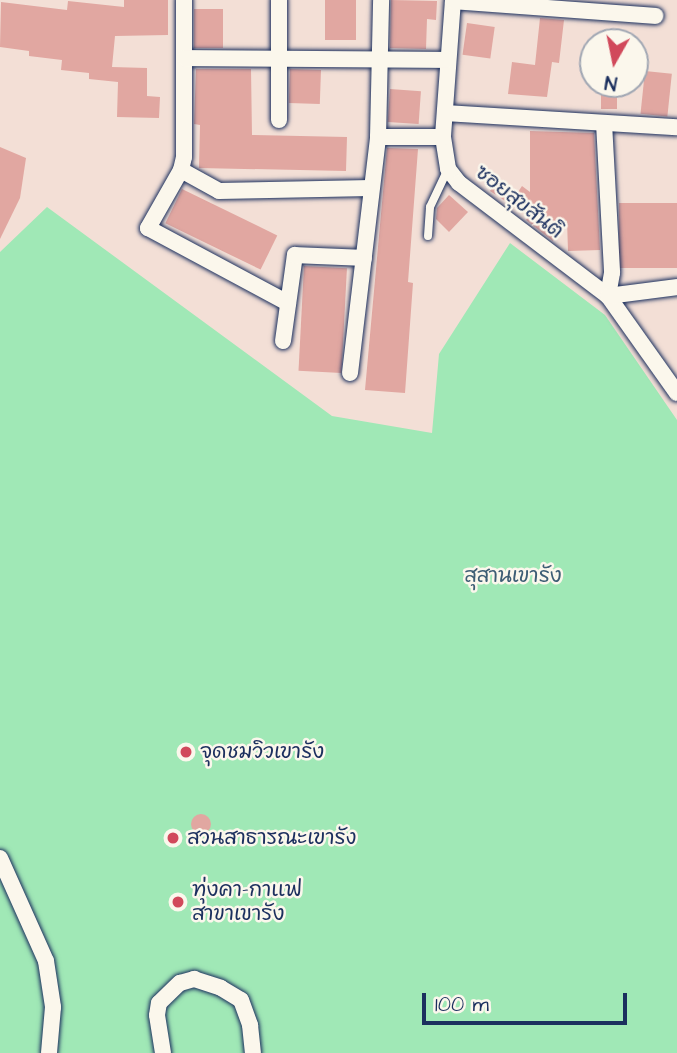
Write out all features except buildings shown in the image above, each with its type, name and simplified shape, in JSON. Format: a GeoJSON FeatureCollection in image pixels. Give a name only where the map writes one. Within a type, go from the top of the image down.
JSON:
{"type":"FeatureCollection","features":[{"type":"Feature","properties":{"kind":"street"},"geometry":{"type":"LineString","coordinates":[[184,0],[185,126],[181,170],[148,228],[288,303]]}},
{"type":"Feature","properties":{"kind":"street"},"geometry":{"type":"LineString","coordinates":[[279,0],[279,120]]}},
{"type":"Feature","properties":{"kind":"street"},"geometry":{"type":"LineString","coordinates":[[351,373],[378,137],[381,0]]}},
{"type":"Feature","properties":{"kind":"street"},"geometry":{"type":"LineString","coordinates":[[453,1],[655,16]]}},
{"type":"Feature","properties":{"kind":"street","name":"ซอยสุขสันติ"},"geometry":{"type":"LineString","coordinates":[[453,1],[443,138],[443,152],[448,170],[459,183],[608,296],[677,393]]}},
{"type":"Feature","properties":{"kind":"street"},"geometry":{"type":"LineString","coordinates":[[185,58],[448,60]]}},
{"type":"Feature","properties":{"kind":"street"},"geometry":{"type":"LineString","coordinates":[[445,113],[677,127]]}},
{"type":"Feature","properties":{"kind":"street"},"geometry":{"type":"LineString","coordinates":[[604,123],[612,273],[608,296],[677,287]]}},
{"type":"Feature","properties":{"kind":"street"},"geometry":{"type":"LineString","coordinates":[[378,137],[443,138]]}},
{"type":"Feature","properties":{"kind":"street"},"geometry":{"type":"LineString","coordinates":[[181,170],[219,191],[372,188]]}},
{"type":"Feature","properties":{"kind":"street"},"geometry":{"type":"LineString","coordinates":[[283,341],[295,256],[364,258]]}},
{"type":"Feature","properties":{"kind":"street"},"geometry":{"type":"LineString","coordinates":[[0,859],[46,961],[53,1007],[49,1053]]}},
{"type":"Feature","properties":{"kind":"street"},"geometry":{"type":"LineString","coordinates":[[163,1053],[157,1015],[159,1003],[180,983],[194,979],[213,984],[241,1000],[250,1025],[253,1053]]}},
{"type":"Feature","properties":{"kind":"lane"},"geometry":{"type":"LineString","coordinates":[[428,236],[430,207],[448,170]]}},
{"type":"Feature","properties":{"kind":"green space","name":"สุสานเขารัง"},"geometry":{"type":"Polygon","coordinates":[[[47,207],[332,416],[432,433],[439,354],[510,243],[605,315],[677,420],[677,1053],[0,1053],[0,252],[47,207]]]}},
{"type":"Feature","properties":{"kind":"place","name":"จุดชมวิวเขารัง"},"geometry":{"type":"Point","coordinates":[186,752]}},
{"type":"Feature","properties":{"kind":"place","name":"สวนสาธารณะเขารัง"},"geometry":{"type":"Point","coordinates":[173,838]}},
{"type":"Feature","properties":{"kind":"place","name":"ทุ่งคา-กาแฟ สาขาเขารัง"},"geometry":{"type":"Point","coordinates":[178,902]}}]}
